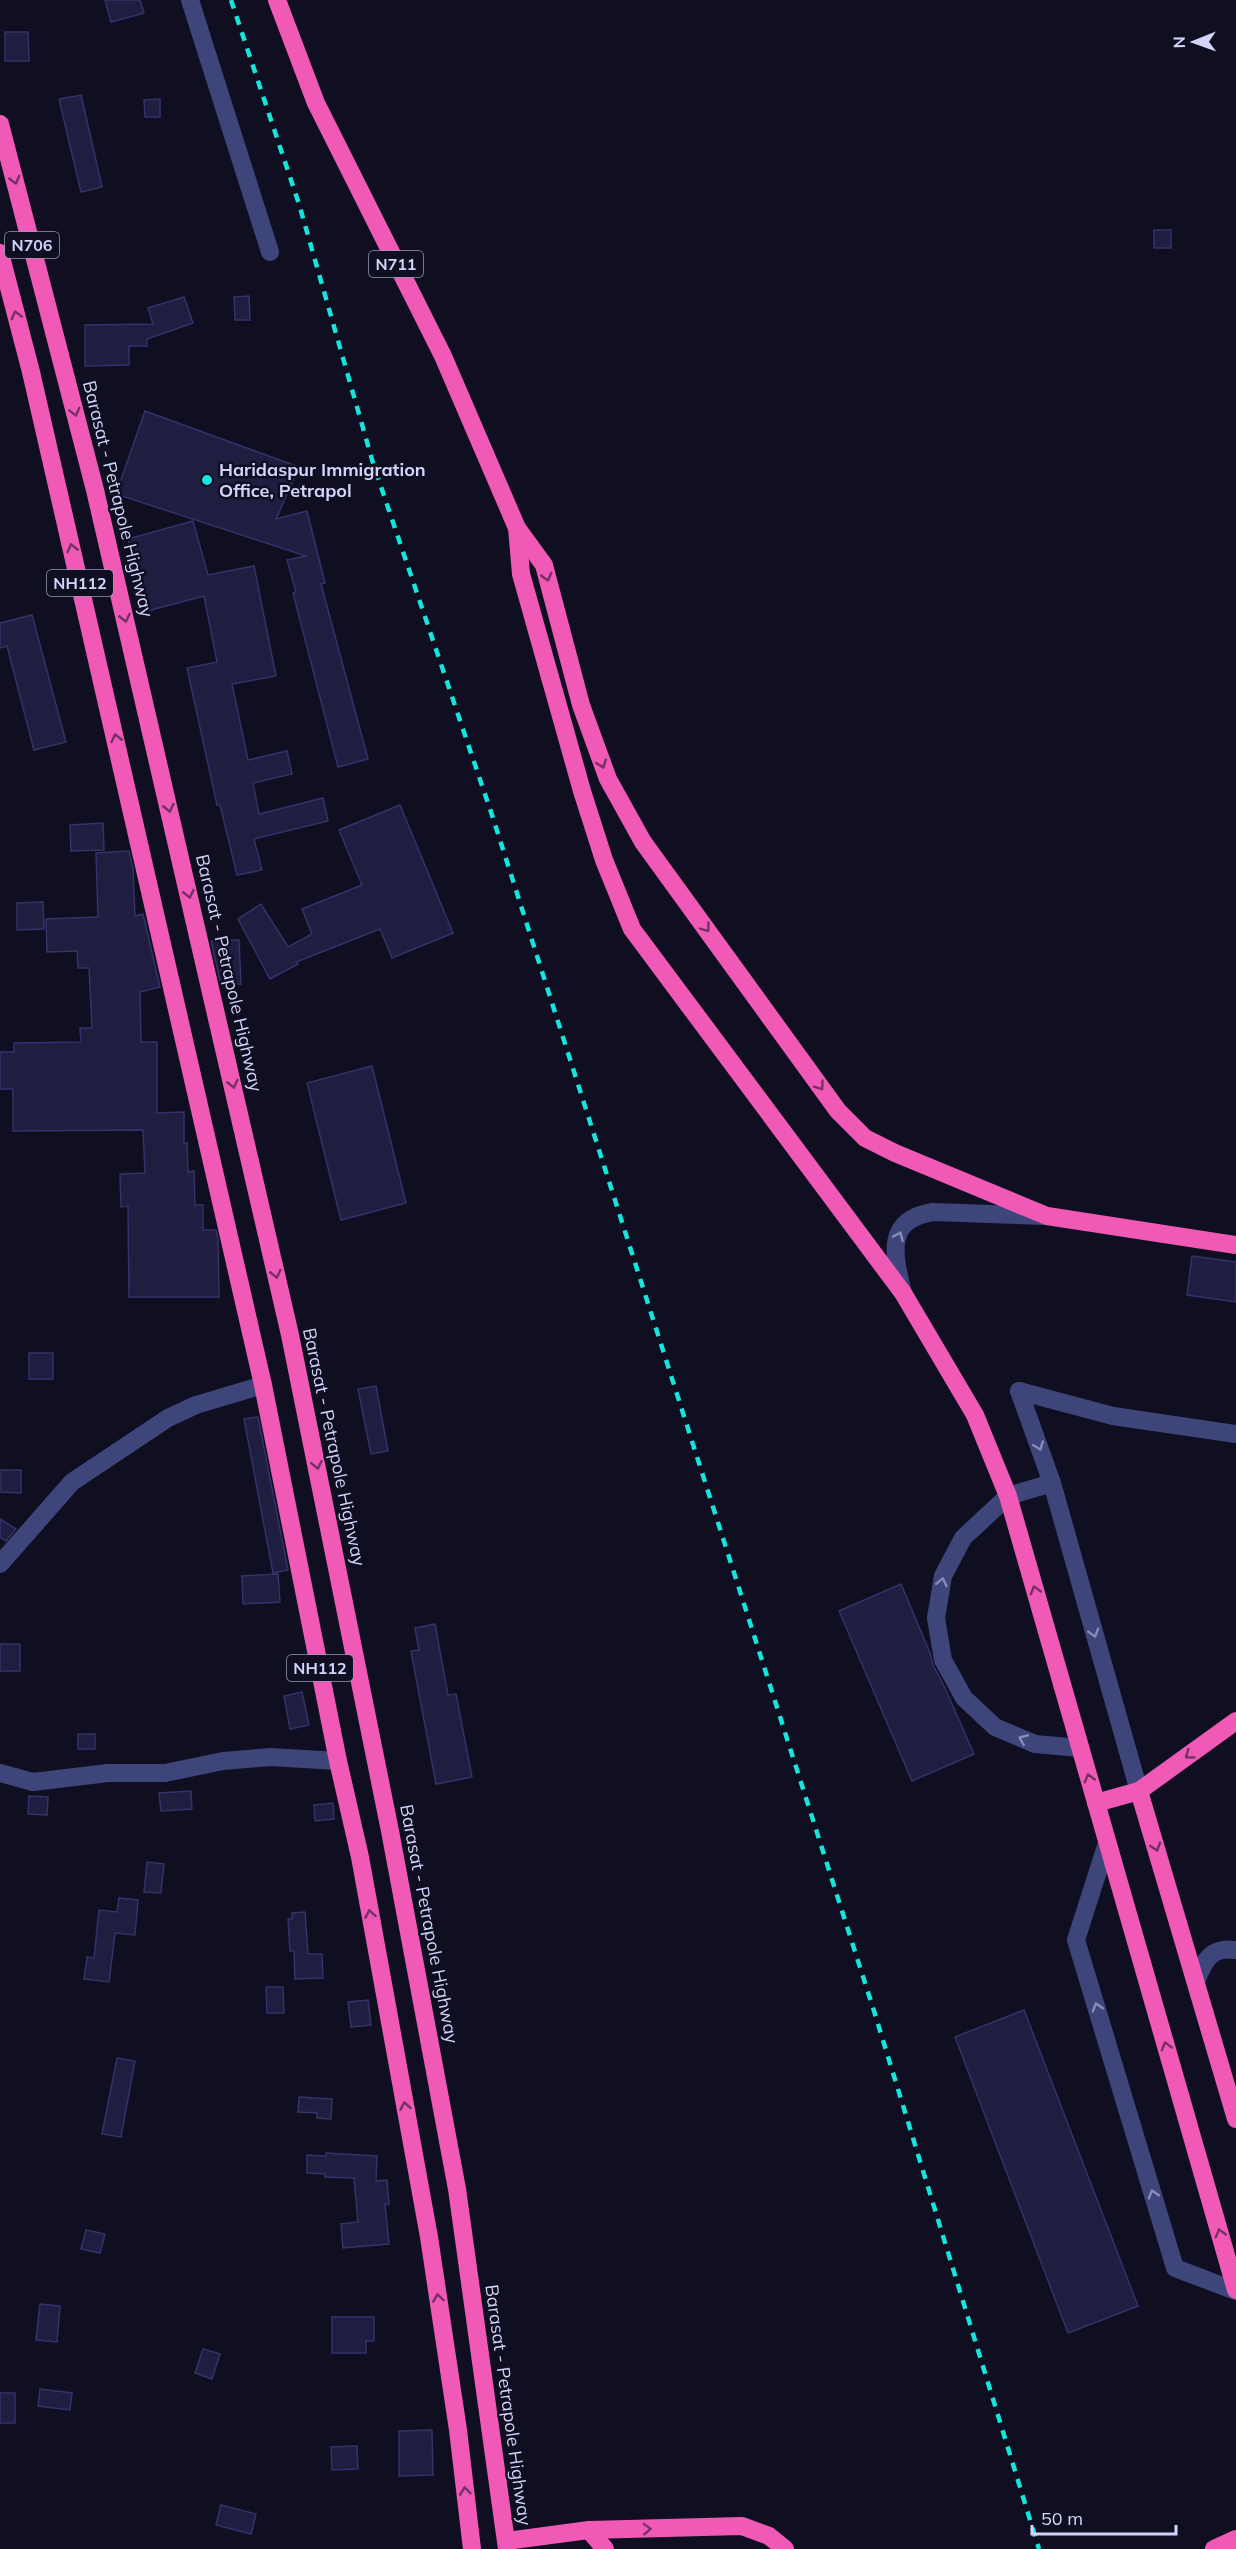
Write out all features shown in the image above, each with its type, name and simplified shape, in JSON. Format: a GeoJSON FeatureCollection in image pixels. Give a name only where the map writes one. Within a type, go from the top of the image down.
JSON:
{"type":"FeatureCollection","features":[{"type":"Feature","properties":{"kind":"highway","name":"N711"},"geometry":{"type":"LineString","coordinates":[[277,0],[315,103],[443,356],[517,528]]}},
{"type":"Feature","properties":{"kind":"highway","name":"N706"},"geometry":{"type":"LineString","coordinates":[[0,124],[64,365]]}},
{"type":"Feature","properties":{"kind":"highway","name":"N706"},"geometry":{"type":"LineString","coordinates":[[0,253],[31,372]]}},
{"type":"Feature","properties":{"kind":"highway","name":"Barasat - Petrapole Highway"},"geometry":{"type":"LineString","coordinates":[[64,365],[293,1346],[390,1831],[457,2189],[507,2545]]}},
{"type":"Feature","properties":{"kind":"highway","name":"NH112"},"geometry":{"type":"LineString","coordinates":[[31,372],[263,1385],[338,1761],[360,1857],[429,2237],[458,2430],[472,2549]]}},
{"type":"Feature","properties":{"kind":"highway"},"geometry":{"type":"LineString","coordinates":[[517,528],[544,565],[580,705],[608,779],[643,842],[838,1111],[865,1137],[895,1153],[1047,1216],[1236,1245]]}},
{"type":"Feature","properties":{"kind":"highway"},"geometry":{"type":"LineString","coordinates":[[517,528],[521,574],[582,791],[604,860],[633,929],[767,1113],[903,1293],[975,1415],[1008,1496],[1236,2290]]}},
{"type":"Feature","properties":{"kind":"highway"},"geometry":{"type":"LineString","coordinates":[[1096,1803],[1139,1791],[1232,1727]]}},
{"type":"Feature","properties":{"kind":"highway"},"geometry":{"type":"LineString","coordinates":[[1139,1791],[1236,2119]]}},
{"type":"Feature","properties":{"kind":"highway"},"geometry":{"type":"LineString","coordinates":[[507,2545],[589,2530],[742,2526],[769,2536],[785,2549]]}},
{"type":"Feature","properties":{"kind":"highway"},"geometry":{"type":"LineString","coordinates":[[589,2530],[605,2549]]}},
{"type":"Feature","properties":{"kind":"highway"},"geometry":{"type":"LineString","coordinates":[[1214,2549],[1236,2539]]}},
{"type":"Feature","properties":{"kind":"street"},"geometry":{"type":"LineString","coordinates":[[190,0],[270,252]]}},
{"type":"Feature","properties":{"kind":"street"},"geometry":{"type":"LineString","coordinates":[[903,1293],[894,1253],[895,1241],[901,1229],[921,1214],[933,1212],[1047,1216]]}},
{"type":"Feature","properties":{"kind":"street"},"geometry":{"type":"LineString","coordinates":[[0,1564],[72,1482],[168,1418],[196,1405],[263,1385]]}},
{"type":"Feature","properties":{"kind":"street"},"geometry":{"type":"LineString","coordinates":[[1139,1791],[1052,1483],[1019,1391],[1113,1416],[1236,1434]]}},
{"type":"Feature","properties":{"kind":"street"},"geometry":{"type":"LineString","coordinates":[[1052,1483],[1008,1496],[963,1538],[942,1576],[936,1618],[943,1660],[964,1698],[995,1727],[1035,1744],[1080,1748]]}},
{"type":"Feature","properties":{"kind":"street"},"geometry":{"type":"LineString","coordinates":[[0,1773],[33,1782],[108,1773],[165,1773],[223,1761],[270,1757],[338,1761]]}},
{"type":"Feature","properties":{"kind":"street"},"geometry":{"type":"LineString","coordinates":[[1107,1843],[1076,1940],[1175,2268],[1236,2290]]}},
{"type":"Feature","properties":{"kind":"street"},"geometry":{"type":"LineString","coordinates":[[1196,1981],[1203,1963],[1211,1953],[1227,1948],[1236,1950]]}},
{"type":"Feature","properties":{"kind":"building"},"geometry":{"type":"Polygon","coordinates":[[[105,0],[140,0],[144,13],[111,22],[105,0]]]}},
{"type":"Feature","properties":{"kind":"building"},"geometry":{"type":"Polygon","coordinates":[[[5,32],[28,32],[29,61],[5,61],[5,32]]]}},
{"type":"Feature","properties":{"kind":"building"},"geometry":{"type":"Polygon","coordinates":[[[81,95],[102,187],[81,192],[59,99],[81,95]]]}},
{"type":"Feature","properties":{"kind":"building"},"geometry":{"type":"Polygon","coordinates":[[[160,99],[160,117],[145,117],[144,100],[160,99]]]}},
{"type":"Feature","properties":{"kind":"building"},"geometry":{"type":"Polygon","coordinates":[[[1154,230],[1171,230],[1171,248],[1154,248],[1154,230]]]}},
{"type":"Feature","properties":{"kind":"building"},"geometry":{"type":"Polygon","coordinates":[[[249,296],[250,320],[235,320],[234,297],[249,296]]]}},
{"type":"Feature","properties":{"kind":"building"},"geometry":{"type":"Polygon","coordinates":[[[184,297],[193,323],[147,339],[147,346],[129,346],[129,365],[85,366],[85,325],[153,324],[148,308],[184,297]]]}},
{"type":"Feature","properties":{"kind":"building","name":"Haridaspur Immigration Office, Petrapol"},"geometry":{"type":"Polygon","coordinates":[[[145,411],[299,467],[276,519],[307,511],[325,583],[321,584],[368,759],[338,767],[293,593],[296,592],[287,560],[306,556],[116,494],[145,411]]]}},
{"type":"Feature","properties":{"kind":"building"},"geometry":{"type":"Polygon","coordinates":[[[193,521],[208,575],[254,566],[276,676],[232,684],[248,760],[287,751],[292,774],[253,783],[259,814],[323,798],[328,821],[254,839],[262,870],[237,875],[220,805],[217,805],[187,668],[217,662],[204,596],[147,611],[128,539],[193,521]]]}},
{"type":"Feature","properties":{"kind":"building"},"geometry":{"type":"Polygon","coordinates":[[[32,615],[66,742],[34,750],[7,646],[0,648],[0,623],[32,615]]]}},
{"type":"Feature","properties":{"kind":"building"},"geometry":{"type":"Polygon","coordinates":[[[400,805],[453,933],[392,958],[380,929],[296,962],[298,964],[270,979],[238,919],[261,904],[288,947],[312,934],[302,909],[362,885],[339,830],[400,805]]]}},
{"type":"Feature","properties":{"kind":"building"},"geometry":{"type":"Polygon","coordinates":[[[103,823],[104,850],[71,851],[70,825],[103,823]]]}},
{"type":"Feature","properties":{"kind":"building"},"geometry":{"type":"Polygon","coordinates":[[[129,851],[133,869],[135,916],[143,914],[160,987],[140,992],[141,1042],[157,1042],[157,1113],[184,1112],[184,1144],[187,1143],[188,1172],[194,1171],[195,1205],[203,1205],[203,1230],[216,1230],[218,1238],[219,1297],[129,1297],[128,1206],[121,1207],[120,1174],[145,1173],[143,1130],[13,1131],[13,1089],[0,1089],[0,1052],[14,1052],[14,1043],[81,1042],[80,1028],[92,1028],[89,968],[78,968],[77,951],[47,952],[46,919],[98,917],[96,853],[129,851]]]}},
{"type":"Feature","properties":{"kind":"building"},"geometry":{"type":"Polygon","coordinates":[[[43,902],[44,929],[17,930],[17,903],[43,902]]]}},
{"type":"Feature","properties":{"kind":"building"},"geometry":{"type":"Polygon","coordinates":[[[239,940],[241,984],[221,985],[211,941],[239,940]]]}},
{"type":"Feature","properties":{"kind":"building"},"geometry":{"type":"Polygon","coordinates":[[[372,1066],[406,1203],[341,1220],[307,1083],[372,1066]]]}},
{"type":"Feature","properties":{"kind":"building"},"geometry":{"type":"Polygon","coordinates":[[[1192,1256],[1236,1262],[1236,1302],[1187,1295],[1192,1256]]]}},
{"type":"Feature","properties":{"kind":"building"},"geometry":{"type":"Polygon","coordinates":[[[29,1353],[53,1353],[53,1379],[29,1379],[29,1353]]]}},
{"type":"Feature","properties":{"kind":"building"},"geometry":{"type":"Polygon","coordinates":[[[376,1386],[388,1451],[371,1454],[358,1389],[376,1386]]]}},
{"type":"Feature","properties":{"kind":"building"},"geometry":{"type":"Polygon","coordinates":[[[258,1417],[288,1570],[273,1573],[244,1419],[258,1417]]]}},
{"type":"Feature","properties":{"kind":"building"},"geometry":{"type":"Polygon","coordinates":[[[1,1470],[21,1470],[21,1493],[1,1492],[1,1470]]]}},
{"type":"Feature","properties":{"kind":"building"},"geometry":{"type":"Polygon","coordinates":[[[0,1519],[16,1529],[6,1541],[0,1537],[0,1519]]]}},
{"type":"Feature","properties":{"kind":"building"},"geometry":{"type":"Polygon","coordinates":[[[278,1574],[280,1602],[243,1604],[242,1576],[278,1574]]]}},
{"type":"Feature","properties":{"kind":"building"},"geometry":{"type":"Polygon","coordinates":[[[901,1584],[933,1665],[974,1754],[912,1781],[839,1611],[901,1584]]]}},
{"type":"Feature","properties":{"kind":"building"},"geometry":{"type":"Polygon","coordinates":[[[435,1624],[448,1695],[456,1694],[472,1777],[436,1784],[411,1651],[419,1650],[415,1628],[435,1624]]]}},
{"type":"Feature","properties":{"kind":"building"},"geometry":{"type":"Polygon","coordinates":[[[0,1644],[20,1644],[20,1671],[0,1671],[0,1644]]]}},
{"type":"Feature","properties":{"kind":"building"},"geometry":{"type":"Polygon","coordinates":[[[302,1692],[309,1725],[290,1729],[284,1696],[302,1692]]]}},
{"type":"Feature","properties":{"kind":"building"},"geometry":{"type":"Polygon","coordinates":[[[78,1734],[95,1734],[95,1749],[78,1749],[78,1734]]]}},
{"type":"Feature","properties":{"kind":"building"},"geometry":{"type":"Polygon","coordinates":[[[191,1791],[192,1809],[161,1811],[159,1793],[191,1791]]]}},
{"type":"Feature","properties":{"kind":"building"},"geometry":{"type":"Polygon","coordinates":[[[29,1796],[48,1797],[47,1815],[28,1814],[29,1796]]]}},
{"type":"Feature","properties":{"kind":"building"},"geometry":{"type":"Polygon","coordinates":[[[333,1803],[334,1819],[315,1821],[314,1805],[333,1803]]]}},
{"type":"Feature","properties":{"kind":"building"},"geometry":{"type":"Polygon","coordinates":[[[147,1862],[164,1864],[161,1893],[144,1892],[147,1862]]]}},
{"type":"Feature","properties":{"kind":"building"},"geometry":{"type":"Polygon","coordinates":[[[119,1898],[138,1900],[135,1935],[115,1933],[109,1982],[84,1979],[87,1957],[94,1958],[99,1910],[117,1912],[119,1898]]]}},
{"type":"Feature","properties":{"kind":"building"},"geometry":{"type":"Polygon","coordinates":[[[305,1912],[308,1954],[322,1954],[323,1978],[295,1979],[294,1951],[290,1951],[288,1919],[292,1919],[292,1913],[305,1912]]]}},
{"type":"Feature","properties":{"kind":"building"},"geometry":{"type":"Polygon","coordinates":[[[266,1987],[283,1987],[284,2013],[267,2013],[266,1987]]]}},
{"type":"Feature","properties":{"kind":"building"},"geometry":{"type":"Polygon","coordinates":[[[368,2000],[371,2025],[351,2027],[348,2002],[368,2000]]]}},
{"type":"Feature","properties":{"kind":"building"},"geometry":{"type":"Polygon","coordinates":[[[1024,2010],[1138,2306],[1068,2333],[955,2037],[1024,2010]]]}},
{"type":"Feature","properties":{"kind":"building"},"geometry":{"type":"Polygon","coordinates":[[[117,2058],[135,2061],[121,2137],[102,2134],[117,2058]]]}},
{"type":"Feature","properties":{"kind":"building"},"geometry":{"type":"Polygon","coordinates":[[[299,2097],[332,2099],[331,2119],[317,2118],[317,2113],[298,2112],[299,2097]]]}},
{"type":"Feature","properties":{"kind":"building"},"geometry":{"type":"Polygon","coordinates":[[[326,2153],[377,2156],[376,2181],[387,2180],[389,2204],[385,2204],[389,2244],[343,2248],[341,2224],[358,2222],[354,2178],[325,2177],[325,2174],[307,2173],[307,2155],[326,2156],[326,2153]]]}},
{"type":"Feature","properties":{"kind":"building"},"geometry":{"type":"Polygon","coordinates":[[[86,2230],[105,2234],[100,2253],[81,2249],[86,2230]]]}},
{"type":"Feature","properties":{"kind":"building"},"geometry":{"type":"Polygon","coordinates":[[[40,2304],[60,2306],[57,2342],[36,2340],[40,2304]]]}},
{"type":"Feature","properties":{"kind":"building"},"geometry":{"type":"Polygon","coordinates":[[[332,2317],[374,2317],[374,2341],[366,2341],[366,2353],[332,2353],[332,2317]]]}},
{"type":"Feature","properties":{"kind":"building"},"geometry":{"type":"Polygon","coordinates":[[[203,2349],[220,2354],[212,2379],[195,2373],[203,2349]]]}},
{"type":"Feature","properties":{"kind":"building"},"geometry":{"type":"Polygon","coordinates":[[[40,2389],[72,2393],[70,2410],[38,2406],[40,2389]]]}},
{"type":"Feature","properties":{"kind":"building"},"geometry":{"type":"Polygon","coordinates":[[[0,2393],[15,2393],[15,2423],[0,2423],[0,2393]]]}},
{"type":"Feature","properties":{"kind":"building"},"geometry":{"type":"Polygon","coordinates":[[[432,2430],[433,2475],[399,2476],[399,2431],[432,2430]]]}},
{"type":"Feature","properties":{"kind":"building"},"geometry":{"type":"Polygon","coordinates":[[[357,2446],[358,2469],[332,2470],[331,2447],[357,2446]]]}},
{"type":"Feature","properties":{"kind":"building"},"geometry":{"type":"Polygon","coordinates":[[[221,2505],[256,2514],[251,2534],[216,2525],[221,2505]]]}},
{"type":"Feature","properties":{"kind":"railway"},"geometry":{"type":"LineString","coordinates":[[231,0],[299,204],[373,463],[492,815],[874,2011],[1039,2549]]}},
{"type":"Feature","properties":{"kind":"place","name":"Haridaspur Immigration Office, Petrapol"},"geometry":{"type":"Point","coordinates":[207,480]}}]}
